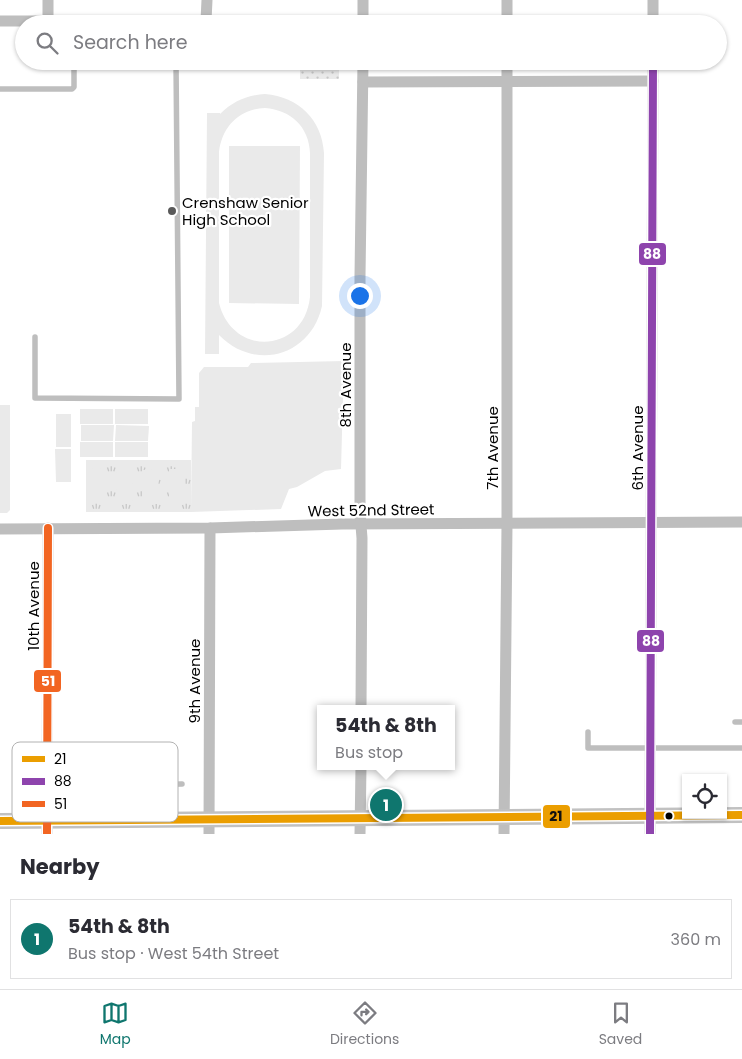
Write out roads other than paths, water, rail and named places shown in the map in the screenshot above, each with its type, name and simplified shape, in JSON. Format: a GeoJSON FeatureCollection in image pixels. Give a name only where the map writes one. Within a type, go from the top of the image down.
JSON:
{"type":"FeatureCollection","features":[{"type":"Feature","properties":{"kind":"street"},"geometry":{"type":"LineString","coordinates":[[48,0],[48,15]]}},
{"type":"Feature","properties":{"kind":"street"},"geometry":{"type":"LineString","coordinates":[[206,0],[206,15]]}},
{"type":"Feature","properties":{"kind":"street"},"geometry":{"type":"LineString","coordinates":[[363,0],[363,15]]}},
{"type":"Feature","properties":{"kind":"street"},"geometry":{"type":"LineString","coordinates":[[507,0],[507,15]]}},
{"type":"Feature","properties":{"kind":"street"},"geometry":{"type":"LineString","coordinates":[[653,0],[653,15]]}},
{"type":"Feature","properties":{"kind":"street"},"geometry":{"type":"LineString","coordinates":[[0,21],[15,21]]}},
{"type":"Feature","properties":{"kind":"street","name":"8th Avenue"},"geometry":{"type":"LineString","coordinates":[[361,705],[360,304],[363,70]]}},
{"type":"Feature","properties":{"kind":"street","name":"7th Avenue"},"geometry":{"type":"LineString","coordinates":[[504,834],[507,524],[507,70]]}},
{"type":"Feature","properties":{"kind":"street","name":"6th Avenue"},"geometry":{"type":"LineString","coordinates":[[650,834],[653,70]]}},
{"type":"Feature","properties":{"kind":"street"},"geometry":{"type":"LineString","coordinates":[[362,82],[653,81]]}},
{"type":"Feature","properties":{"kind":"street","name":"West 52nd Street"},"geometry":{"type":"LineString","coordinates":[[0,529],[210,528],[361,524],[742,522]]}},
{"type":"Feature","properties":{"kind":"street","name":"10th Avenue"},"geometry":{"type":"LineString","coordinates":[[47,742],[48,528]]}},
{"type":"Feature","properties":{"kind":"street","name":"9th Avenue"},"geometry":{"type":"LineString","coordinates":[[208,827],[210,528]]}},
{"type":"Feature","properties":{"kind":"street"},"geometry":{"type":"LineString","coordinates":[[360,826],[361,770]]}},
{"type":"Feature","properties":{"kind":"street"},"geometry":{"type":"LineString","coordinates":[[153,822],[208,827],[360,826],[504,817],[742,815]]}},
{"type":"Feature","properties":{"kind":"street"},"geometry":{"type":"LineString","coordinates":[[0,821],[47,828],[110,822]]}},
{"type":"Feature","properties":{"kind":"lane"},"geometry":{"type":"LineString","coordinates":[[0,89],[72,89],[74,87],[74,70]]}},
{"type":"Feature","properties":{"kind":"lane"},"geometry":{"type":"LineString","coordinates":[[35,337],[35,398],[179,399],[176,70]]}},
{"type":"Feature","properties":{"kind":"lane"},"geometry":{"type":"LineString","coordinates":[[735,722],[742,722]]}},
{"type":"Feature","properties":{"kind":"lane"},"geometry":{"type":"LineString","coordinates":[[588,732],[588,748],[742,748]]}},
{"type":"Feature","properties":{"kind":"lane"},"geometry":{"type":"LineString","coordinates":[[178,784],[182,784]]}},
{"type":"Feature","properties":{"kind":"place","name":"Crenshaw Senior High School"},"geometry":{"type":"Point","coordinates":[172,211]}},
{"type":"Feature","properties":{"kind":"place","name":"54th & 8th"},"geometry":{"type":"Point","coordinates":[386,805]}}]}
